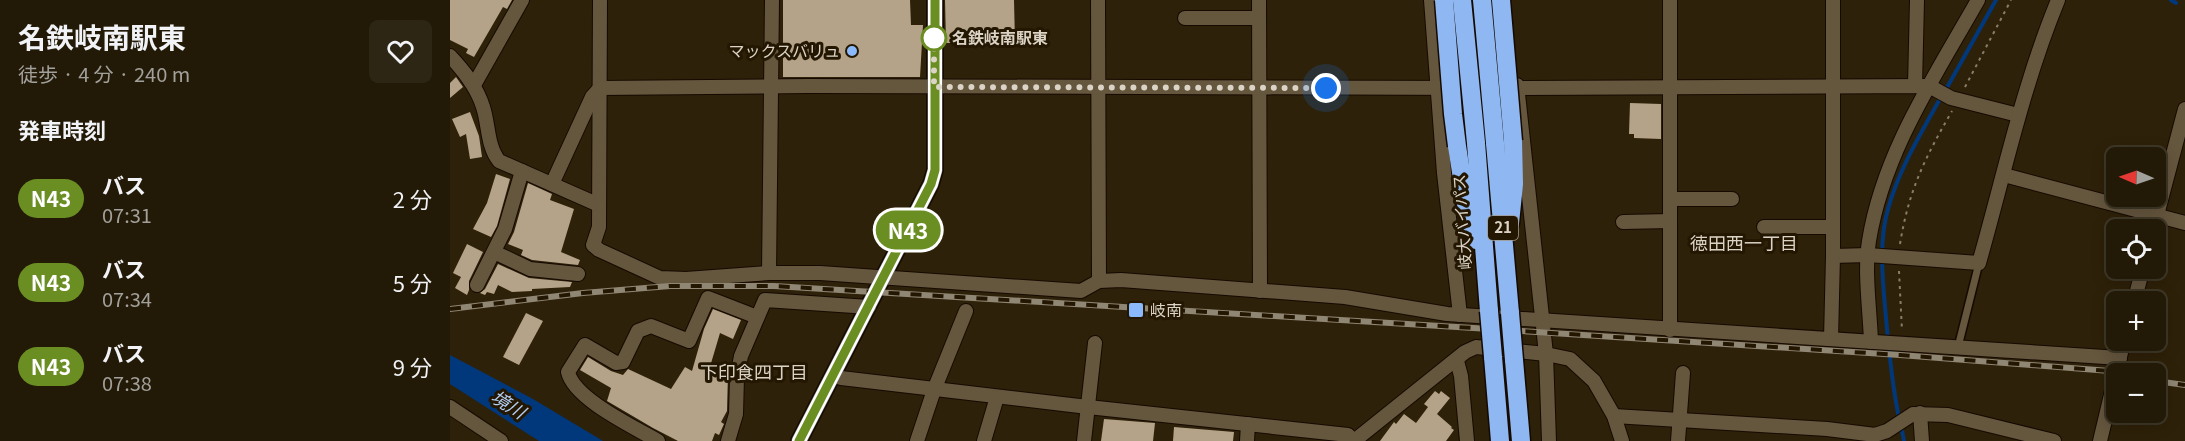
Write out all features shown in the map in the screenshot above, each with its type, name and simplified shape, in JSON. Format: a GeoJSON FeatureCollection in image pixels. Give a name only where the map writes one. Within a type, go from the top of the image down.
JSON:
{"type":"FeatureCollection","features":[{"type":"Feature","properties":{"kind":"highway","name":"21"},"geometry":{"type":"LineString","coordinates":[[1444,0],[1457,146],[1467,211],[1484,264]]}},
{"type":"Feature","properties":{"kind":"highway","name":"岐大バイパス"},"geometry":{"type":"LineString","coordinates":[[1462,0],[1500,441]]}},
{"type":"Feature","properties":{"kind":"highway","name":"21"},"geometry":{"type":"LineString","coordinates":[[1482,0],[1504,142]]}},
{"type":"Feature","properties":{"kind":"highway","name":"21"},"geometry":{"type":"LineString","coordinates":[[1501,0],[1506,260],[1521,441]]}},
{"type":"Feature","properties":{"kind":"street"},"geometry":{"type":"LineString","coordinates":[[474,85],[522,0]]}},
{"type":"Feature","properties":{"kind":"street"},"geometry":{"type":"LineString","coordinates":[[600,0],[599,227],[593,245],[599,250],[660,278],[686,279],[769,273],[820,273],[1081,291],[1099,281],[1121,280],[1345,297],[1460,315],[2120,358]]}},
{"type":"Feature","properties":{"kind":"street"},"geometry":{"type":"LineString","coordinates":[[769,273],[772,0]]}},
{"type":"Feature","properties":{"kind":"street"},"geometry":{"type":"LineString","coordinates":[[799,441],[931,184],[935,170],[934,0]]}},
{"type":"Feature","properties":{"kind":"street"},"geometry":{"type":"LineString","coordinates":[[1098,0],[1099,281]]}},
{"type":"Feature","properties":{"kind":"street"},"geometry":{"type":"LineString","coordinates":[[1259,0],[1260,291]]}},
{"type":"Feature","properties":{"kind":"street"},"geometry":{"type":"LineString","coordinates":[[1431,0],[1437,88],[1460,315]]}},
{"type":"Feature","properties":{"kind":"street"},"geometry":{"type":"LineString","coordinates":[[1508,0],[1546,354],[1549,441]]}},
{"type":"Feature","properties":{"kind":"street"},"geometry":{"type":"LineString","coordinates":[[1670,0],[1670,330]]}},
{"type":"Feature","properties":{"kind":"street"},"geometry":{"type":"LineString","coordinates":[[1831,339],[1833,0]]}},
{"type":"Feature","properties":{"kind":"street"},"geometry":{"type":"LineString","coordinates":[[1917,0],[1926,87]]}},
{"type":"Feature","properties":{"kind":"street"},"geometry":{"type":"LineString","coordinates":[[1874,342],[1869,240],[1885,179],[1926,87],[1978,0]]}},
{"type":"Feature","properties":{"kind":"street"},"geometry":{"type":"LineString","coordinates":[[1833,256],[1895,257],[1979,263],[2018,115],[2058,0]]}},
{"type":"Feature","properties":{"kind":"street"},"geometry":{"type":"LineString","coordinates":[[1185,18],[1259,18]]}},
{"type":"Feature","properties":{"kind":"street"},"geometry":{"type":"LineString","coordinates":[[450,56],[474,85],[483,108],[493,153],[499,161],[599,205]]}},
{"type":"Feature","properties":{"kind":"street"},"geometry":{"type":"LineString","coordinates":[[552,184],[592,97],[600,88],[1926,87],[1955,98],[2018,115]]}},
{"type":"Feature","properties":{"kind":"street"},"geometry":{"type":"LineString","coordinates":[[2156,219],[2185,109]]}},
{"type":"Feature","properties":{"kind":"street"},"geometry":{"type":"LineString","coordinates":[[477,285],[505,229],[522,171]]}},
{"type":"Feature","properties":{"kind":"street"},"geometry":{"type":"LineString","coordinates":[[2004,175],[2185,223]]}},
{"type":"Feature","properties":{"kind":"street"},"geometry":{"type":"LineString","coordinates":[[1670,199],[1732,199]]}},
{"type":"Feature","properties":{"kind":"street"},"geometry":{"type":"LineString","coordinates":[[1623,222],[1670,221]]}},
{"type":"Feature","properties":{"kind":"street"},"geometry":{"type":"LineString","coordinates":[[1764,227],[1833,227]]}},
{"type":"Feature","properties":{"kind":"street"},"geometry":{"type":"LineString","coordinates":[[494,252],[530,269],[578,274]]}},
{"type":"Feature","properties":{"kind":"street"},"geometry":{"type":"LineString","coordinates":[[658,441],[585,398],[570,381],[568,372],[585,345],[616,363],[623,362],[638,331],[651,326],[689,341],[708,298],[757,318]]}},
{"type":"Feature","properties":{"kind":"street"},"geometry":{"type":"LineString","coordinates":[[728,441],[736,414],[741,356],[765,300],[869,307]]}},
{"type":"Feature","properties":{"kind":"street"},"geometry":{"type":"LineString","coordinates":[[916,441],[966,311]]}},
{"type":"Feature","properties":{"kind":"street"},"geometry":{"type":"LineString","coordinates":[[1084,441],[1095,343]]}},
{"type":"Feature","properties":{"kind":"street"},"geometry":{"type":"LineString","coordinates":[[833,375],[934,390],[1348,435],[1353,441],[1465,352],[1476,346],[1570,359],[1594,381],[1614,416],[1622,441]]}},
{"type":"Feature","properties":{"kind":"street"},"geometry":{"type":"LineString","coordinates":[[2100,441],[2122,351]]}},
{"type":"Feature","properties":{"kind":"street"},"geometry":{"type":"LineString","coordinates":[[1457,360],[1461,376],[1467,441]]}},
{"type":"Feature","properties":{"kind":"street"},"geometry":{"type":"LineString","coordinates":[[1678,441],[1683,373]]}},
{"type":"Feature","properties":{"kind":"street"},"geometry":{"type":"LineString","coordinates":[[984,441],[997,397]]}},
{"type":"Feature","properties":{"kind":"street"},"geometry":{"type":"LineString","coordinates":[[450,407],[501,441]]}},
{"type":"Feature","properties":{"kind":"street"},"geometry":{"type":"LineString","coordinates":[[1614,416],[1680,419],[1827,435],[1875,435],[1887,431],[1916,414],[1948,415],[2054,441]]}},
{"type":"Feature","properties":{"kind":"street"},"geometry":{"type":"LineString","coordinates":[[1916,414],[1922,441]]}},
{"type":"Feature","properties":{"kind":"street"},"geometry":{"type":"LineString","coordinates":[[1247,441],[1248,424]]}},
{"type":"Feature","properties":{"kind":"lane"},"geometry":{"type":"LineString","coordinates":[[1958,347],[1979,263]]}},
{"type":"Feature","properties":{"kind":"path"},"geometry":{"type":"LineString","coordinates":[[1901,344],[1895,257],[1904,217],[1920,170],[1955,98],[2011,0]]}},
{"type":"Feature","properties":{"kind":"water","name":"境川"},"geometry":{"type":"Polygon","coordinates":[[[450,355],[533,399],[603,441],[539,441],[450,384],[450,355]]]}},
{"type":"Feature","properties":{"kind":"building"},"geometry":{"type":"Polygon","coordinates":[[[450,0],[512,0],[507,9],[503,7],[474,57],[466,53],[468,49],[450,40],[450,0]]]}},
{"type":"Feature","properties":{"kind":"building","name":"マックスバリュ"},"geometry":{"type":"Polygon","coordinates":[[[783,0],[910,0],[911,25],[923,25],[920,77],[783,77],[783,0]]]}},
{"type":"Feature","properties":{"kind":"building"},"geometry":{"type":"Polygon","coordinates":[[[945,0],[1014,0],[1015,43],[946,43],[945,0]]]}},
{"type":"Feature","properties":{"kind":"building"},"geometry":{"type":"Polygon","coordinates":[[[456,77],[463,87],[450,98],[450,83],[456,77]]]}},
{"type":"Feature","properties":{"kind":"building"},"geometry":{"type":"Polygon","coordinates":[[[1630,103],[1661,104],[1661,139],[1634,138],[1634,134],[1629,134],[1630,103]]]}},
{"type":"Feature","properties":{"kind":"building"},"geometry":{"type":"Polygon","coordinates":[[[470,112],[479,136],[482,157],[470,159],[466,134],[460,137],[452,119],[470,112]]]}},
{"type":"Feature","properties":{"kind":"building"},"geometry":{"type":"Polygon","coordinates":[[[496,174],[510,179],[497,226],[491,237],[473,229],[487,203],[496,174]]]}},
{"type":"Feature","properties":{"kind":"building"},"geometry":{"type":"Polygon","coordinates":[[[528,183],[552,194],[550,200],[574,209],[561,252],[580,260],[578,265],[532,260],[521,255],[523,250],[508,244],[514,232],[528,183]]]}},
{"type":"Feature","properties":{"kind":"building"},"geometry":{"type":"Polygon","coordinates":[[[467,244],[483,252],[469,281],[467,295],[455,288],[461,277],[453,273],[467,244]]]}},
{"type":"Feature","properties":{"kind":"building"},"geometry":{"type":"Polygon","coordinates":[[[498,264],[529,278],[572,282],[570,287],[512,292],[498,285],[494,294],[480,293],[485,289],[498,264]]]}},
{"type":"Feature","properties":{"kind":"building"},"geometry":{"type":"Polygon","coordinates":[[[713,309],[741,320],[733,339],[720,333],[709,370],[728,374],[727,411],[721,422],[724,424],[719,435],[715,433],[712,441],[678,441],[653,428],[607,401],[611,388],[580,370],[588,357],[611,371],[623,375],[628,369],[671,389],[685,367],[692,371],[704,329],[713,309]]]}},
{"type":"Feature","properties":{"kind":"building"},"geometry":{"type":"Polygon","coordinates":[[[526,313],[543,321],[519,365],[503,357],[526,313]]]}},
{"type":"Feature","properties":{"kind":"building"},"geometry":{"type":"Polygon","coordinates":[[[1435,391],[1439,394],[1441,391],[1450,398],[1437,414],[1454,430],[1446,441],[1380,441],[1394,422],[1396,424],[1404,414],[1416,423],[1428,407],[1424,404],[1435,391]]]}},
{"type":"Feature","properties":{"kind":"building"},"geometry":{"type":"Polygon","coordinates":[[[1104,419],[1155,423],[1153,441],[1101,441],[1104,419]]]}},
{"type":"Feature","properties":{"kind":"building"},"geometry":{"type":"Polygon","coordinates":[[[1174,427],[1234,432],[1233,441],[1173,441],[1174,427]]]}},
{"type":"Feature","properties":{"kind":"waterway"},"geometry":{"type":"LineString","coordinates":[[1945,91],[1996,0]]}},
{"type":"Feature","properties":{"kind":"waterway"},"geometry":{"type":"LineString","coordinates":[[2171,0],[2176,3]]}},
{"type":"Feature","properties":{"kind":"waterway"},"geometry":{"type":"LineString","coordinates":[[1899,418],[1886,318],[1882,263],[1883,236],[1888,209],[1898,180],[1941,97]]}},
{"type":"Feature","properties":{"kind":"waterway"},"geometry":{"type":"LineString","coordinates":[[1901,425],[1904,441]]}},
{"type":"Feature","properties":{"kind":"railway"},"geometry":{"type":"LineString","coordinates":[[450,309],[583,293],[670,286],[774,286],[1900,355],[2106,371]]}},
{"type":"Feature","properties":{"kind":"railway"},"geometry":{"type":"LineString","coordinates":[[2166,382],[2185,385]]}},
{"type":"Feature","properties":{"kind":"bus line","name":"N43"},"geometry":{"type":"LineString","coordinates":[[799,441],[931,184],[935,170],[935,0]]}},
{"type":"Feature","properties":{"kind":"place","name":"名鉄岐南駅東"},"geometry":{"type":"Point","coordinates":[934,38]}},
{"type":"Feature","properties":{"kind":"place","name":"マックスバリュ"},"geometry":{"type":"Point","coordinates":[852,51]}},
{"type":"Feature","properties":{"kind":"place","name":"岐南"},"geometry":{"type":"Point","coordinates":[1136,310]}},
{"type":"Feature","properties":{"kind":"district","name":"徳田西一丁目"},"geometry":{"type":"Point","coordinates":[1744,244]}},
{"type":"Feature","properties":{"kind":"district","name":"下印食四丁目"},"geometry":{"type":"Point","coordinates":[754,373]}},
{"type":"Feature","properties":{"kind":"route"},"geometry":{"type":"LineString","coordinates":[[934,38],[934,87],[1326,88]]}}]}
